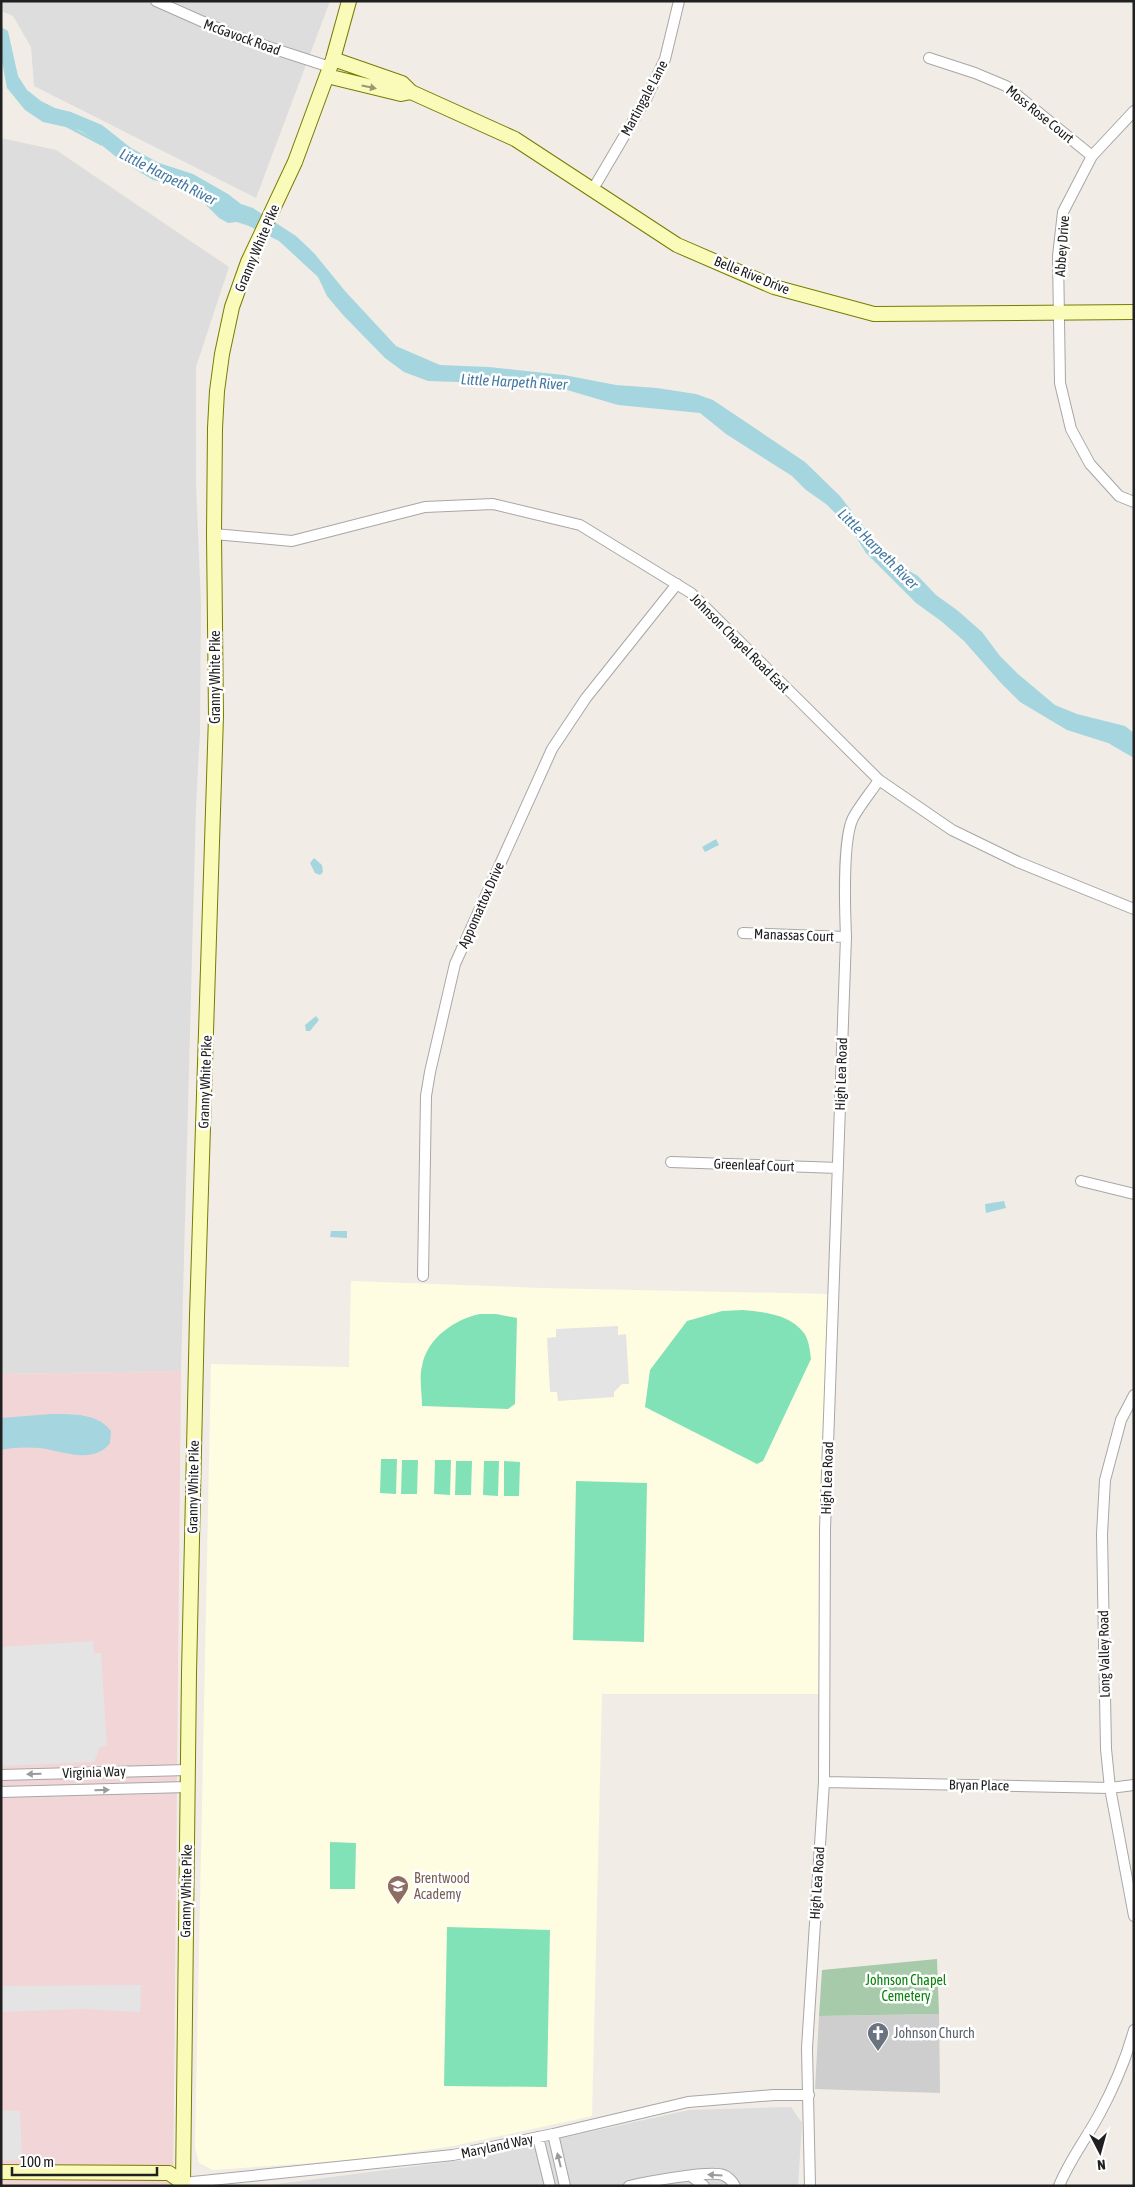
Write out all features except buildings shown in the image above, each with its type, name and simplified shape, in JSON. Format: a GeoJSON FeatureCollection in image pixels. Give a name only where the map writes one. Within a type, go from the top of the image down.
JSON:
{"type":"FeatureCollection","features":[{"type":"Feature","properties":{"kind":"main road","name":"Granny White Pike"},"geometry":{"type":"LineString","coordinates":[[181,2185],[187,1770],[197,1316],[216,716],[215,428],[222,354],[232,307],[248,262],[295,162],[330,67],[349,1]]}},
{"type":"Feature","properties":{"kind":"main road","name":"Belle Rive Drive"},"geometry":{"type":"LineString","coordinates":[[330,67],[402,83],[411,92],[515,139],[634,218],[677,244],[774,287],[874,314],[1134,312]]}},
{"type":"Feature","properties":{"kind":"main road"},"geometry":{"type":"LineString","coordinates":[[1,2172],[169,2173],[181,2185]]}},
{"type":"Feature","properties":{"kind":"street","name":"McGavock Road"},"geometry":{"type":"LineString","coordinates":[[156,1],[235,36],[330,67]]}},
{"type":"Feature","properties":{"kind":"street","name":"Martingale Lane"},"geometry":{"type":"LineString","coordinates":[[593,189],[646,99],[666,60],[679,1]]}},
{"type":"Feature","properties":{"kind":"street","name":"Moss Rose Court"},"geometry":{"type":"LineString","coordinates":[[929,58],[975,72],[1006,86],[1092,156]]}},
{"type":"Feature","properties":{"kind":"street","name":"Abbey Drive"},"geometry":{"type":"LineString","coordinates":[[1134,111],[1092,156],[1062,212],[1058,256],[1060,383],[1071,429],[1090,464],[1119,496],[1134,502]]}},
{"type":"Feature","properties":{"kind":"street","name":"Johnson Chapel Road East"},"geometry":{"type":"LineString","coordinates":[[214,534],[292,541],[425,507],[493,504],[580,524],[691,593],[879,780],[952,830],[1018,862],[1134,909]]}},
{"type":"Feature","properties":{"kind":"street","name":"Appomattox Drive"},"geometry":{"type":"LineString","coordinates":[[423,1276],[426,1096],[455,964],[552,749],[586,698],[677,584]]}},
{"type":"Feature","properties":{"kind":"street","name":"High Lea Road"},"geometry":{"type":"LineString","coordinates":[[810,2186],[807,2048],[824,1782],[825,1529],[846,937],[845,889],[852,820],[879,780]]}},
{"type":"Feature","properties":{"kind":"street","name":"Manassas Court"},"geometry":{"type":"LineString","coordinates":[[743,933],[846,937]]}},
{"type":"Feature","properties":{"kind":"street","name":"Greenleaf Court"},"geometry":{"type":"LineString","coordinates":[[671,1162],[838,1168]]}},
{"type":"Feature","properties":{"kind":"street"},"geometry":{"type":"LineString","coordinates":[[1081,1181],[1134,1194]]}},
{"type":"Feature","properties":{"kind":"street","name":"Long Valley Road"},"geometry":{"type":"LineString","coordinates":[[1134,1395],[1121,1420],[1105,1480],[1102,1534],[1106,1749],[1110,1788],[1134,1916]]}},
{"type":"Feature","properties":{"kind":"street","name":"Virginia Way"},"geometry":{"type":"LineString","coordinates":[[1,1775],[187,1770]]}},
{"type":"Feature","properties":{"kind":"street","name":"Bryan Place"},"geometry":{"type":"LineString","coordinates":[[824,1782],[1110,1788],[1134,1785]]}},
{"type":"Feature","properties":{"kind":"street","name":"Virginia Way"},"geometry":{"type":"LineString","coordinates":[[1,1792],[187,1787]]}},
{"type":"Feature","properties":{"kind":"street"},"geometry":{"type":"LineString","coordinates":[[1059,2186],[1065,2171],[1100,2114],[1125,2058],[1134,2030]]}},
{"type":"Feature","properties":{"kind":"street","name":"Maryland Way"},"geometry":{"type":"LineString","coordinates":[[181,2185],[452,2155],[553,2134],[688,2102],[774,2095],[809,2095]]}},
{"type":"Feature","properties":{"kind":"street"},"geometry":{"type":"LineString","coordinates":[[553,2134],[565,2186]]}},
{"type":"Feature","properties":{"kind":"street"},"geometry":{"type":"LineString","coordinates":[[538,2137],[550,2186]]}},
{"type":"Feature","properties":{"kind":"street"},"geometry":{"type":"LineString","coordinates":[[629,2186],[658,2180],[718,2174],[729,2178],[735,2186]]}},
{"type":"Feature","properties":{"kind":"street"},"geometry":{"type":"LineString","coordinates":[[690,2176],[704,2186]]}},
{"type":"Feature","properties":{"kind":"shaded area"},"geometry":{"type":"Polygon","coordinates":[[[1,1],[330,1],[256,198],[34,86],[31,47],[13,16],[1,11],[1,1]]]}},
{"type":"Feature","properties":{"kind":"shaded area"},"geometry":{"type":"Polygon","coordinates":[[[1,138],[56,150],[229,267],[196,367],[196,483],[201,604],[200,732],[196,807],[181,1371],[1,1374],[1,138]]]}},
{"type":"Feature","properties":{"kind":"shaded area","name":"Brentwood Academy"},"geometry":{"type":"Polygon","coordinates":[[[351,1281],[541,1288],[830,1294],[824,1694],[602,1694],[592,2116],[453,2146],[355,2160],[213,2170],[199,2163],[195,2148],[211,1364],[349,1367],[351,1281]]]}},
{"type":"Feature","properties":{"kind":"shaded area"},"geometry":{"type":"Polygon","coordinates":[[[618,1326],[618,1335],[626,1334],[629,1384],[622,1384],[614,1392],[614,1397],[558,1401],[557,1392],[550,1392],[547,1338],[556,1337],[556,1329],[618,1326]]]}},
{"type":"Feature","properties":{"kind":"shaded area"},"geometry":{"type":"Polygon","coordinates":[[[181,1371],[173,2186],[1,2186],[1,1374],[181,1371]]]}},
{"type":"Feature","properties":{"kind":"shaded area"},"geometry":{"type":"Polygon","coordinates":[[[93,1641],[94,1653],[101,1653],[107,1746],[100,1747],[94,1762],[1,1766],[1,1647],[93,1641]]]}},
{"type":"Feature","properties":{"kind":"shaded area"},"geometry":{"type":"Polygon","coordinates":[[[141,1985],[140,2012],[82,2009],[1,2012],[1,1986],[141,1985]]]}},
{"type":"Feature","properties":{"kind":"shaded area","name":"Johnson Church"},"geometry":{"type":"Polygon","coordinates":[[[939,2014],[940,2093],[815,2089],[819,2016],[939,2014]]]}},
{"type":"Feature","properties":{"kind":"shaded area"},"geometry":{"type":"Polygon","coordinates":[[[791,2107],[802,2123],[798,2186],[262,2186],[463,2160],[689,2110],[791,2107]]]}},
{"type":"Feature","properties":{"kind":"shaded area"},"geometry":{"type":"Polygon","coordinates":[[[1,2110],[20,2111],[22,2159],[1,2161],[1,2110]]]}},
{"type":"Feature","properties":{"kind":"green space"},"geometry":{"type":"Polygon","coordinates":[[[743,1310],[776,1315],[792,1322],[806,1336],[811,1359],[763,1461],[757,1464],[645,1407],[650,1370],[687,1321],[722,1311],[743,1310]]]}},
{"type":"Feature","properties":{"kind":"green space"},"geometry":{"type":"Polygon","coordinates":[[[480,1314],[496,1314],[517,1318],[515,1404],[508,1409],[422,1406],[421,1371],[425,1356],[430,1347],[452,1325],[480,1314]]]}},
{"type":"Feature","properties":{"kind":"green space"},"geometry":{"type":"Polygon","coordinates":[[[381,1459],[397,1459],[396,1494],[380,1493],[381,1459]]]}},
{"type":"Feature","properties":{"kind":"green space"},"geometry":{"type":"Polygon","coordinates":[[[402,1460],[418,1460],[417,1494],[401,1494],[402,1460]]]}},
{"type":"Feature","properties":{"kind":"green space"},"geometry":{"type":"Polygon","coordinates":[[[435,1460],[451,1460],[450,1495],[434,1494],[435,1460]]]}},
{"type":"Feature","properties":{"kind":"green space"},"geometry":{"type":"Polygon","coordinates":[[[456,1461],[472,1461],[471,1495],[455,1495],[456,1461]]]}},
{"type":"Feature","properties":{"kind":"green space"},"geometry":{"type":"Polygon","coordinates":[[[484,1461],[499,1461],[498,1496],[483,1495],[484,1461]]]}},
{"type":"Feature","properties":{"kind":"green space"},"geometry":{"type":"Polygon","coordinates":[[[504,1461],[520,1462],[519,1496],[504,1496],[504,1461]]]}},
{"type":"Feature","properties":{"kind":"green space"},"geometry":{"type":"Polygon","coordinates":[[[576,1481],[647,1483],[644,1642],[573,1640],[576,1481]]]}},
{"type":"Feature","properties":{"kind":"green space"},"geometry":{"type":"Polygon","coordinates":[[[330,1842],[356,1843],[355,1889],[330,1889],[330,1842]]]}},
{"type":"Feature","properties":{"kind":"green space"},"geometry":{"type":"Polygon","coordinates":[[[447,1927],[550,1930],[547,2087],[444,2086],[447,1927]]]}},
{"type":"Feature","properties":{"kind":"green space","name":"Johnson Chapel Cemetery"},"geometry":{"type":"Polygon","coordinates":[[[937,1959],[939,2014],[819,2016],[822,1970],[937,1959]]]}},
{"type":"Feature","properties":{"kind":"water"},"geometry":{"type":"Polygon","coordinates":[[[1,27],[8,31],[18,76],[27,90],[41,101],[55,108],[71,112],[102,125],[131,148],[159,163],[193,174],[228,194],[241,204],[253,208],[296,236],[314,253],[345,291],[396,346],[440,365],[489,367],[564,375],[616,385],[657,388],[696,394],[713,400],[805,462],[840,496],[872,538],[894,562],[918,576],[936,595],[982,632],[1000,656],[1018,674],[1055,705],[1077,714],[1125,726],[1134,733],[1134,758],[1108,743],[1067,730],[1020,702],[964,641],[916,603],[866,553],[851,529],[826,504],[806,490],[792,476],[726,434],[700,413],[618,405],[550,385],[536,388],[518,384],[428,381],[404,372],[385,358],[343,315],[327,296],[318,277],[279,241],[249,226],[237,222],[228,223],[219,218],[182,186],[153,180],[120,160],[94,139],[79,130],[43,122],[25,110],[7,88],[1,56],[1,27]]]}},
{"type":"Feature","properties":{"kind":"water"},"geometry":{"type":"Polygon","coordinates":[[[716,839],[719,845],[705,852],[702,847],[716,839]]]}},
{"type":"Feature","properties":{"kind":"water"},"geometry":{"type":"Polygon","coordinates":[[[314,858],[322,865],[323,872],[320,875],[315,873],[310,863],[314,858]]]}},
{"type":"Feature","properties":{"kind":"water"},"geometry":{"type":"Polygon","coordinates":[[[316,1016],[319,1020],[310,1031],[306,1031],[305,1025],[316,1016]]]}},
{"type":"Feature","properties":{"kind":"water"},"geometry":{"type":"Polygon","coordinates":[[[1004,1201],[1006,1208],[986,1213],[985,1204],[1004,1201]]]}},
{"type":"Feature","properties":{"kind":"water"},"geometry":{"type":"Polygon","coordinates":[[[331,1231],[347,1231],[347,1238],[330,1237],[331,1231]]]}},
{"type":"Feature","properties":{"kind":"water"},"geometry":{"type":"Polygon","coordinates":[[[51,1414],[84,1416],[99,1421],[111,1431],[110,1443],[103,1450],[86,1455],[67,1454],[40,1448],[1,1450],[1,1418],[51,1414]]]}},
{"type":"Feature","properties":{"kind":"waterway","name":"Little Harpeth River"},"geometry":{"type":"LineString","coordinates":[[67,126],[101,144]]}},
{"type":"Feature","properties":{"kind":"place","name":"Brentwood Academy"},"geometry":{"type":"Point","coordinates":[398,1905]}},
{"type":"Feature","properties":{"kind":"place","name":"Johnson Church"},"geometry":{"type":"Point","coordinates":[878,2052]}}]}
